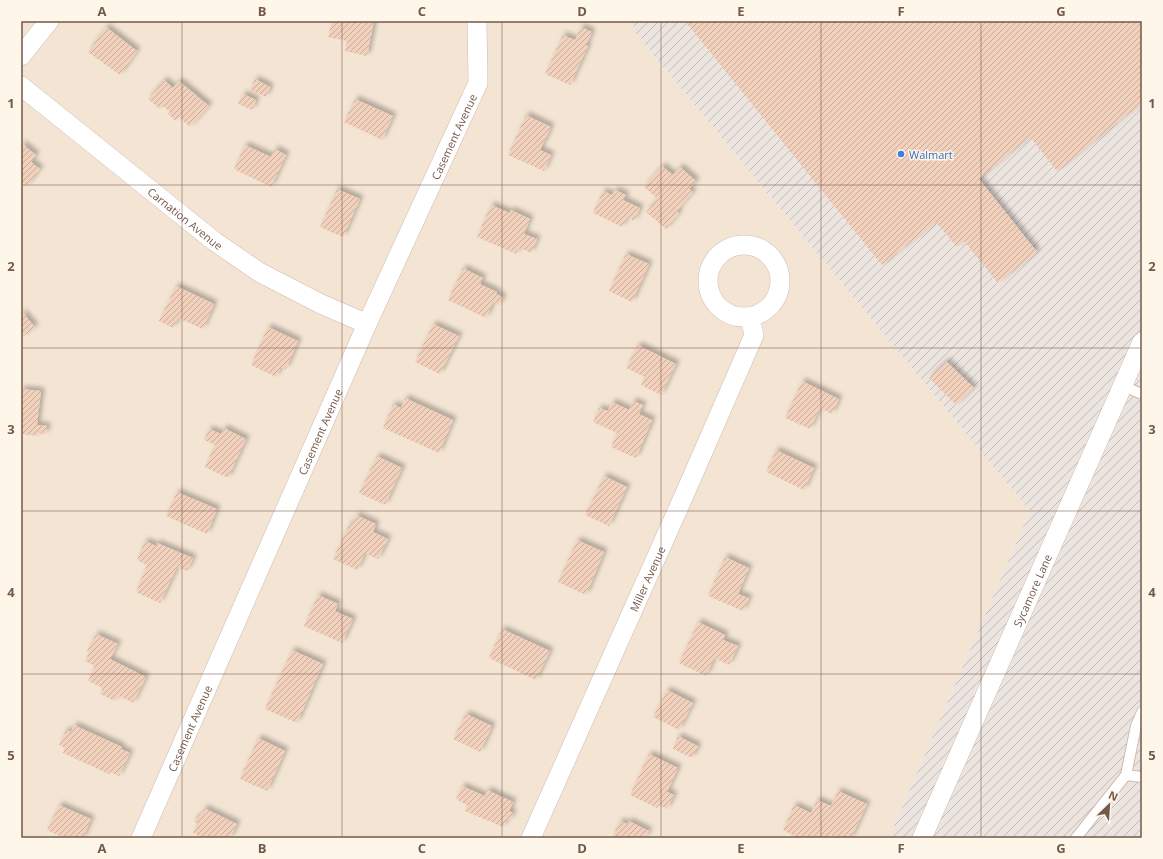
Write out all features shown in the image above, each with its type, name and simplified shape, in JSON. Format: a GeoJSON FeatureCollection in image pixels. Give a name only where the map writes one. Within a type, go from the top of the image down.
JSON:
{"type":"FeatureCollection","features":[{"type":"Feature","properties":{"kind":"street"},"geometry":{"type":"LineString","coordinates":[[21,56],[49,21]]}},
{"type":"Feature","properties":{"kind":"street","name":"Casement Avenue"},"geometry":{"type":"LineString","coordinates":[[141,838],[367,324],[478,83],[477,21]]}},
{"type":"Feature","properties":{"kind":"street","name":"Carnation Avenue"},"geometry":{"type":"LineString","coordinates":[[21,86],[227,250],[259,272],[321,304],[367,324]]}},
{"type":"Feature","properties":{"kind":"street","name":"Miller Avenue"},"geometry":{"type":"LineString","coordinates":[[531,838],[754,335],[750,318]]}},
{"type":"Feature","properties":{"kind":"street","name":"Sycamore Lane"},"geometry":{"type":"LineString","coordinates":[[922,838],[1123,386],[1141,349]]}},
{"type":"Feature","properties":{"kind":"lane"},"geometry":{"type":"LineString","coordinates":[[1123,386],[1142,394]]}},
{"type":"Feature","properties":{"kind":"lane"},"geometry":{"type":"LineString","coordinates":[[1076,838],[1126,775],[1136,726],[1142,712]]}},
{"type":"Feature","properties":{"kind":"lane"},"geometry":{"type":"LineString","coordinates":[[1126,775],[1142,777]]}},
{"type":"Feature","properties":{"kind":"shaded area"},"geometry":{"type":"Polygon","coordinates":[[[21,21],[631,21],[637,35],[1030,511],[889,838],[21,838],[21,21]]]}},
{"type":"Feature","properties":{"kind":"shaded area"},"geometry":{"type":"Polygon","coordinates":[[[631,21],[1142,21],[1142,838],[889,838],[1030,511],[637,35],[631,21]]]}},
{"type":"Feature","properties":{"kind":"building"},"geometry":{"type":"Polygon","coordinates":[[[332,21],[374,21],[367,56],[345,51],[347,41],[328,37],[332,21]]]}},
{"type":"Feature","properties":{"kind":"building","name":"Walmart"},"geometry":{"type":"Polygon","coordinates":[[[685,21],[1142,21],[1142,103],[1057,171],[1030,137],[979,179],[1037,252],[998,283],[964,241],[957,247],[936,222],[882,265],[685,21]]]}},
{"type":"Feature","properties":{"kind":"building"},"geometry":{"type":"Polygon","coordinates":[[[106,27],[137,51],[120,75],[88,52],[106,27]]]}},
{"type":"Feature","properties":{"kind":"building"},"geometry":{"type":"Polygon","coordinates":[[[581,27],[592,32],[586,45],[588,46],[570,85],[545,74],[563,35],[575,40],[581,27]]]}},
{"type":"Feature","properties":{"kind":"building"},"geometry":{"type":"Polygon","coordinates":[[[255,79],[270,87],[266,97],[250,90],[255,79]]]}},
{"type":"Feature","properties":{"kind":"building"},"geometry":{"type":"Polygon","coordinates":[[[164,80],[173,88],[179,81],[209,106],[190,127],[179,117],[176,121],[168,114],[170,112],[163,106],[160,109],[148,99],[164,80]]]}},
{"type":"Feature","properties":{"kind":"building"},"geometry":{"type":"Polygon","coordinates":[[[243,94],[256,100],[252,110],[238,104],[243,94]]]}},
{"type":"Feature","properties":{"kind":"building"},"geometry":{"type":"Polygon","coordinates":[[[355,99],[393,116],[382,140],[344,122],[355,99]]]}},
{"type":"Feature","properties":{"kind":"building"},"geometry":{"type":"Polygon","coordinates":[[[526,115],[551,127],[540,150],[551,155],[544,171],[508,155],[526,115]]]}},
{"type":"Feature","properties":{"kind":"building"},"geometry":{"type":"Polygon","coordinates":[[[21,143],[36,155],[31,162],[40,169],[27,186],[21,181],[21,143]]]}},
{"type":"Feature","properties":{"kind":"building"},"geometry":{"type":"Polygon","coordinates":[[[245,145],[271,157],[275,149],[286,155],[271,187],[234,169],[245,145]]]}},
{"type":"Feature","properties":{"kind":"building"},"geometry":{"type":"Polygon","coordinates":[[[662,166],[673,175],[680,167],[696,181],[689,189],[693,192],[677,211],[679,213],[666,229],[646,212],[658,199],[644,187],[662,166]]]}},
{"type":"Feature","properties":{"kind":"building"},"geometry":{"type":"Polygon","coordinates":[[[337,189],[360,199],[343,237],[320,227],[337,189]]]}},
{"type":"Feature","properties":{"kind":"building"},"geometry":{"type":"Polygon","coordinates":[[[615,190],[626,195],[623,200],[640,208],[634,221],[627,217],[622,227],[593,213],[603,191],[612,195],[615,190]]]}},
{"type":"Feature","properties":{"kind":"building"},"geometry":{"type":"Polygon","coordinates":[[[491,205],[510,213],[511,210],[530,219],[524,234],[537,239],[531,253],[519,247],[516,254],[477,237],[491,205]]]}},
{"type":"Feature","properties":{"kind":"building"},"geometry":{"type":"Polygon","coordinates":[[[626,254],[649,264],[632,302],[609,291],[626,254]]]}},
{"type":"Feature","properties":{"kind":"building"},"geometry":{"type":"Polygon","coordinates":[[[463,268],[483,278],[480,284],[497,292],[496,294],[503,297],[499,305],[493,302],[486,318],[448,300],[463,268]]]}},
{"type":"Feature","properties":{"kind":"building"},"geometry":{"type":"Polygon","coordinates":[[[176,286],[214,304],[203,329],[178,318],[173,328],[159,321],[176,286]]]}},
{"type":"Feature","properties":{"kind":"building"},"geometry":{"type":"Polygon","coordinates":[[[22,312],[35,327],[21,338],[21,313],[22,312]]]}},
{"type":"Feature","properties":{"kind":"building"},"geometry":{"type":"Polygon","coordinates":[[[433,324],[459,336],[440,374],[415,362],[433,324]]]}},
{"type":"Feature","properties":{"kind":"building"},"geometry":{"type":"Polygon","coordinates":[[[268,327],[298,341],[286,369],[281,367],[276,377],[251,365],[268,327]]]}},
{"type":"Feature","properties":{"kind":"building"},"geometry":{"type":"Polygon","coordinates":[[[638,345],[676,364],[661,395],[641,385],[645,377],[626,368],[638,345]]]}},
{"type":"Feature","properties":{"kind":"building"},"geometry":{"type":"Polygon","coordinates":[[[946,361],[974,388],[956,405],[929,378],[946,361]]]}},
{"type":"Feature","properties":{"kind":"building"},"geometry":{"type":"Polygon","coordinates":[[[802,381],[839,399],[832,414],[820,408],[810,429],[785,418],[802,381]]]}},
{"type":"Feature","properties":{"kind":"building"},"geometry":{"type":"Polygon","coordinates":[[[21,389],[41,391],[37,425],[47,426],[46,434],[38,433],[38,436],[21,434],[21,389]]]}},
{"type":"Feature","properties":{"kind":"building"},"geometry":{"type":"Polygon","coordinates":[[[405,398],[453,420],[439,453],[383,428],[393,404],[401,408],[405,398]]]}},
{"type":"Feature","properties":{"kind":"building"},"geometry":{"type":"Polygon","coordinates":[[[633,401],[643,405],[639,414],[652,420],[636,458],[611,447],[617,433],[593,422],[599,408],[608,411],[612,402],[629,410],[633,401]]]}},
{"type":"Feature","properties":{"kind":"building"},"geometry":{"type":"Polygon","coordinates":[[[224,428],[246,439],[228,478],[205,467],[215,445],[204,440],[209,429],[221,434],[224,428]]]}},
{"type":"Feature","properties":{"kind":"building"},"geometry":{"type":"Polygon","coordinates":[[[776,450],[814,468],[804,490],[766,472],[776,450]]]}},
{"type":"Feature","properties":{"kind":"building"},"geometry":{"type":"Polygon","coordinates":[[[377,456],[402,468],[385,505],[359,493],[377,456]]]}},
{"type":"Feature","properties":{"kind":"building"},"geometry":{"type":"Polygon","coordinates":[[[604,476],[627,487],[609,526],[585,515],[604,476]]]}},
{"type":"Feature","properties":{"kind":"building"},"geometry":{"type":"Polygon","coordinates":[[[177,492],[217,509],[207,534],[166,516],[177,492]]]}},
{"type":"Feature","properties":{"kind":"building"},"geometry":{"type":"Polygon","coordinates":[[[356,515],[376,524],[373,532],[388,539],[378,559],[365,553],[357,570],[333,559],[350,523],[352,525],[356,515]]]}},
{"type":"Feature","properties":{"kind":"building"},"geometry":{"type":"Polygon","coordinates":[[[577,540],[604,552],[586,595],[558,582],[577,540]]]}},
{"type":"Feature","properties":{"kind":"building"},"geometry":{"type":"Polygon","coordinates":[[[145,541],[156,546],[157,543],[193,558],[187,571],[177,567],[160,603],[136,592],[147,565],[137,560],[145,541]]]}},
{"type":"Feature","properties":{"kind":"building"},"geometry":{"type":"Polygon","coordinates":[[[725,557],[749,568],[738,594],[749,598],[743,611],[708,596],[725,557]]]}},
{"type":"Feature","properties":{"kind":"building"},"geometry":{"type":"Polygon","coordinates":[[[318,595],[338,604],[335,611],[353,619],[342,643],[304,626],[318,595]]]}},
{"type":"Feature","properties":{"kind":"building"},"geometry":{"type":"Polygon","coordinates":[[[698,622],[725,635],[723,640],[738,646],[729,665],[714,658],[706,676],[679,663],[698,622]]]}},
{"type":"Feature","properties":{"kind":"building"},"geometry":{"type":"Polygon","coordinates":[[[502,629],[550,651],[536,680],[489,658],[502,629]]]}},
{"type":"Feature","properties":{"kind":"building"},"geometry":{"type":"Polygon","coordinates":[[[96,634],[118,644],[110,659],[146,677],[133,703],[118,695],[115,701],[100,694],[103,688],[88,681],[95,666],[85,661],[90,652],[87,651],[96,634]]]}},
{"type":"Feature","properties":{"kind":"building"},"geometry":{"type":"Polygon","coordinates":[[[292,650],[323,664],[297,723],[265,709],[292,650]]]}},
{"type":"Feature","properties":{"kind":"building"},"geometry":{"type":"Polygon","coordinates":[[[667,690],[693,703],[679,730],[653,717],[667,690]]]}},
{"type":"Feature","properties":{"kind":"building"},"geometry":{"type":"Polygon","coordinates":[[[466,714],[492,726],[480,752],[453,739],[466,714]]]}},
{"type":"Feature","properties":{"kind":"building"},"geometry":{"type":"Polygon","coordinates":[[[74,725],[122,747],[121,749],[130,753],[119,776],[110,772],[109,774],[63,753],[65,748],[59,745],[66,730],[71,732],[74,725]]]}},
{"type":"Feature","properties":{"kind":"building"},"geometry":{"type":"Polygon","coordinates":[[[678,736],[698,746],[692,758],[673,749],[678,736]]]}},
{"type":"Feature","properties":{"kind":"building"},"geometry":{"type":"Polygon","coordinates":[[[258,738],[285,751],[267,791],[240,779],[258,738]]]}},
{"type":"Feature","properties":{"kind":"building"},"geometry":{"type":"Polygon","coordinates":[[[649,754],[678,768],[667,792],[674,795],[667,809],[659,805],[657,808],[630,795],[649,754]]]}},
{"type":"Feature","properties":{"kind":"building"},"geometry":{"type":"Polygon","coordinates":[[[462,786],[485,796],[487,790],[513,802],[509,811],[513,813],[510,820],[507,819],[503,827],[465,811],[467,805],[456,799],[462,786]]]}},
{"type":"Feature","properties":{"kind":"building"},"geometry":{"type":"Polygon","coordinates":[[[838,791],[867,804],[851,838],[838,838],[829,834],[827,838],[798,838],[783,830],[794,805],[811,813],[817,800],[831,806],[838,791]]]}},
{"type":"Feature","properties":{"kind":"building"},"geometry":{"type":"Polygon","coordinates":[[[59,805],[91,819],[83,838],[64,838],[47,830],[59,805]]]}},
{"type":"Feature","properties":{"kind":"building"},"geometry":{"type":"Polygon","coordinates":[[[204,808],[237,824],[230,838],[220,835],[218,838],[204,838],[193,833],[198,824],[194,822],[197,816],[200,817],[204,808]]]}},
{"type":"Feature","properties":{"kind":"building"},"geometry":{"type":"Polygon","coordinates":[[[620,821],[627,824],[629,821],[649,831],[645,838],[612,838],[620,821]]]}},
{"type":"Feature","properties":{"kind":"place","name":"Walmart"},"geometry":{"type":"Point","coordinates":[901,154]}}]}
